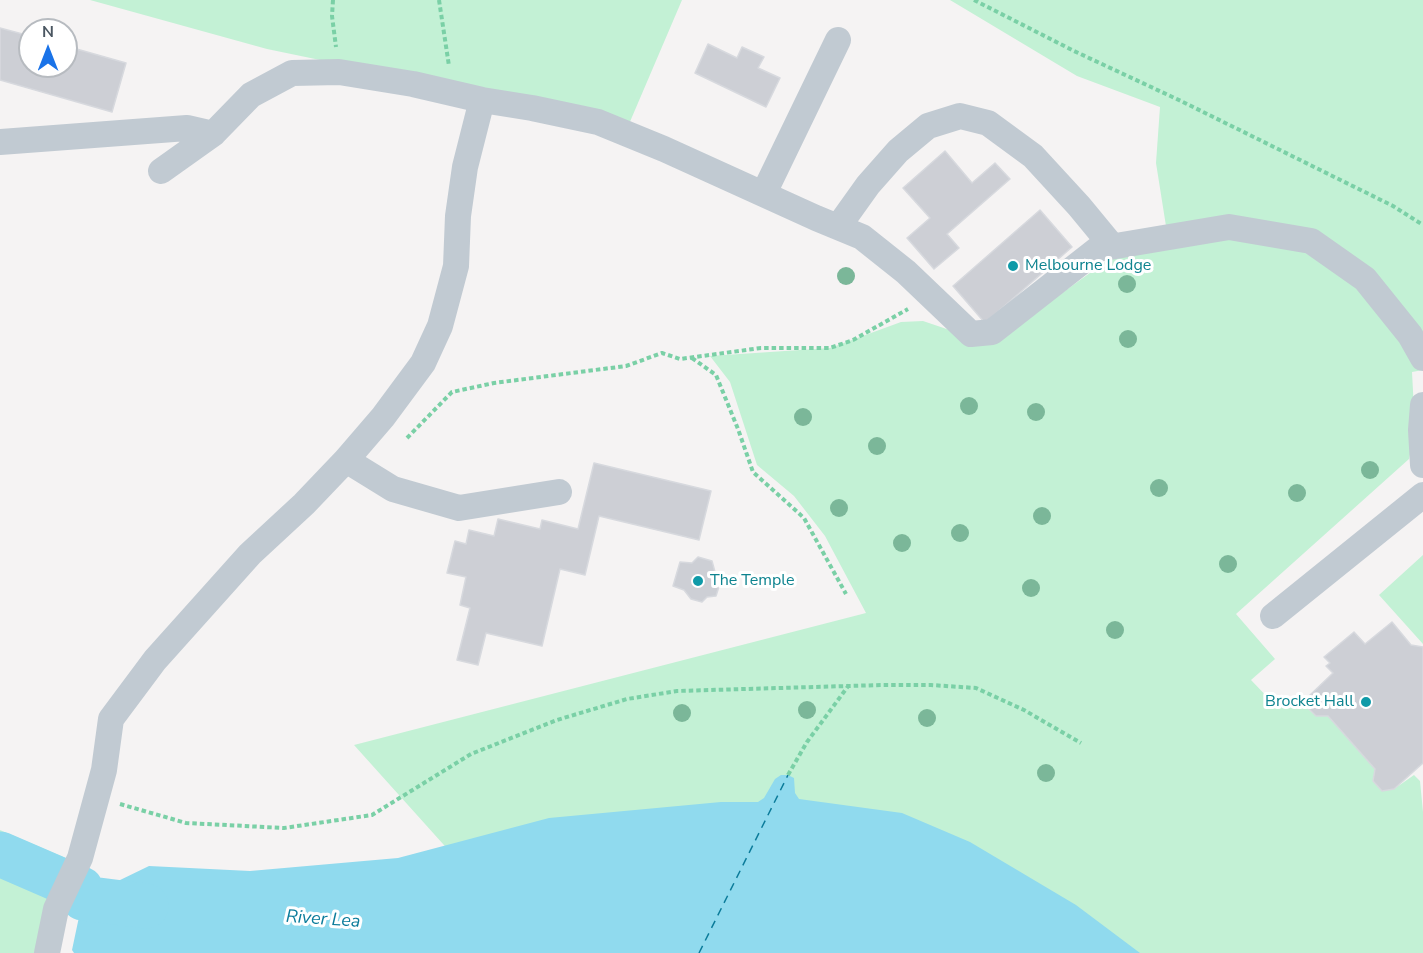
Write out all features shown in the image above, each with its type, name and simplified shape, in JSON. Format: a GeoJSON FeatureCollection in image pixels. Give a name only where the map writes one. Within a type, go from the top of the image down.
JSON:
{"type":"FeatureCollection","features":[{"type":"Feature","properties":{"kind":"lane"},"geometry":{"type":"LineString","coordinates":[[764,193],[838,40]]}},
{"type":"Feature","properties":{"kind":"lane"},"geometry":{"type":"LineString","coordinates":[[161,171],[213,134],[251,95],[292,73],[339,72],[413,84],[598,122],[664,148],[862,237],[906,272],[971,334],[992,332],[1098,249],[1229,227],[1311,241],[1365,279],[1410,335],[1423,358]]}},
{"type":"Feature","properties":{"kind":"lane"},"geometry":{"type":"LineString","coordinates":[[47,953],[56,909],[80,858],[97,798],[104,770],[111,719],[155,660],[250,554],[304,504],[346,460],[383,417],[423,363],[440,326],[456,266],[458,216],[465,167],[482,100]]}},
{"type":"Feature","properties":{"kind":"lane"},"geometry":{"type":"LineString","coordinates":[[838,227],[868,185],[898,151],[928,126],[960,116],[988,123],[1033,156],[1112,246]]}},
{"type":"Feature","properties":{"kind":"lane"},"geometry":{"type":"LineString","coordinates":[[0,142],[187,128],[213,134]]}},
{"type":"Feature","properties":{"kind":"lane"},"geometry":{"type":"LineString","coordinates":[[1423,405],[1421,430],[1423,465]]}},
{"type":"Feature","properties":{"kind":"lane"},"geometry":{"type":"LineString","coordinates":[[346,460],[393,489],[459,508],[559,492]]}},
{"type":"Feature","properties":{"kind":"lane"},"geometry":{"type":"LineString","coordinates":[[1273,616],[1423,495]]}},
{"type":"Feature","properties":{"kind":"path"},"geometry":{"type":"LineString","coordinates":[[333,0],[332,16],[339,72]]}},
{"type":"Feature","properties":{"kind":"path"},"geometry":{"type":"LineString","coordinates":[[440,0],[453,93]]}},
{"type":"Feature","properties":{"kind":"path"},"geometry":{"type":"LineString","coordinates":[[974,0],[1393,206],[1423,225]]}},
{"type":"Feature","properties":{"kind":"path"},"geometry":{"type":"LineString","coordinates":[[407,438],[452,392],[495,383],[626,366],[662,353],[680,358],[761,348],[830,348],[853,340],[912,306]]}},
{"type":"Feature","properties":{"kind":"path"},"geometry":{"type":"LineString","coordinates":[[692,357],[716,375],[753,472],[804,518],[846,594]]}},
{"type":"Feature","properties":{"kind":"path"},"geometry":{"type":"LineString","coordinates":[[97,798],[186,823],[284,828],[372,814],[471,754],[557,720],[627,699],[677,691],[931,685],[976,688],[1024,710],[1081,743]]}},
{"type":"Feature","properties":{"kind":"path"},"geometry":{"type":"LineString","coordinates":[[788,775],[807,742],[849,686]]}},
{"type":"Feature","properties":{"kind":"green space"},"geometry":{"type":"Polygon","coordinates":[[[90,0],[682,0],[629,124],[267,49],[90,0]]]}},
{"type":"Feature","properties":{"kind":"green space"},"geometry":{"type":"Polygon","coordinates":[[[950,0],[1423,0],[1423,370],[1412,372],[1415,429],[1409,459],[1236,614],[1275,659],[1251,680],[1275,705],[1306,707],[1316,716],[1328,716],[1375,769],[1373,781],[1382,791],[1394,789],[1414,775],[1420,781],[1423,812],[1423,953],[541,953],[354,745],[866,613],[825,536],[794,496],[757,465],[730,382],[710,356],[830,348],[901,322],[923,321],[991,344],[1115,255],[1169,245],[1156,163],[1160,107],[1077,76],[950,0]]]}},
{"type":"Feature","properties":{"kind":"green space"},"geometry":{"type":"Polygon","coordinates":[[[1423,555],[1423,644],[1379,595],[1423,555]]]}},
{"type":"Feature","properties":{"kind":"green space"},"geometry":{"type":"Polygon","coordinates":[[[0,830],[68,859],[34,953],[0,953],[0,830]]]}},
{"type":"Feature","properties":{"kind":"water"},"geometry":{"type":"Polygon","coordinates":[[[781,775],[794,778],[795,793],[799,799],[902,813],[970,842],[1076,905],[1140,953],[74,953],[72,950],[83,898],[149,866],[250,871],[398,858],[549,818],[721,802],[758,802],[764,798],[775,779],[781,775]]]}},
{"type":"Feature","properties":{"kind":"building"},"geometry":{"type":"Polygon","coordinates":[[[0,28],[18,33],[18,78],[78,78],[78,49],[126,63],[112,112],[0,80],[0,28]]]}},
{"type":"Feature","properties":{"kind":"building"},"geometry":{"type":"Polygon","coordinates":[[[708,44],[737,58],[742,47],[764,57],[758,68],[780,78],[766,107],[695,73],[708,44]]]}},
{"type":"Feature","properties":{"kind":"building"},"geometry":{"type":"Polygon","coordinates":[[[945,151],[972,183],[995,163],[1010,179],[947,234],[959,248],[934,269],[907,238],[930,218],[903,188],[945,151]]]}},
{"type":"Feature","properties":{"kind":"building","name":"Melbourne Lodge"},"geometry":{"type":"Polygon","coordinates":[[[1040,210],[1072,247],[985,323],[953,286],[1040,210]]]}},
{"type":"Feature","properties":{"kind":"building"},"geometry":{"type":"Polygon","coordinates":[[[594,463],[711,491],[699,540],[599,516],[585,575],[560,569],[542,646],[486,633],[478,665],[457,660],[470,608],[460,605],[466,577],[447,573],[455,541],[466,544],[469,530],[494,536],[498,519],[540,529],[542,520],[578,529],[594,463]]]}},
{"type":"Feature","properties":{"kind":"building","name":"The Temple"},"geometry":{"type":"Polygon","coordinates":[[[698,557],[712,561],[715,572],[722,577],[716,596],[707,597],[702,602],[691,599],[684,590],[673,586],[680,562],[692,563],[698,557]]]}},
{"type":"Feature","properties":{"kind":"building","name":"Brocket Hall"},"geometry":{"type":"Polygon","coordinates":[[[1392,622],[1411,645],[1423,647],[1423,763],[1394,789],[1382,791],[1373,781],[1375,769],[1328,716],[1316,716],[1308,708],[1309,696],[1333,673],[1326,666],[1330,663],[1324,657],[1354,632],[1365,644],[1392,622]]]}},
{"type":"Feature","properties":{"kind":"waterway","name":"River Lea"},"geometry":{"type":"LineString","coordinates":[[0,854],[81,889],[83,898],[146,906]]}},
{"type":"Feature","properties":{"kind":"ferry route"},"geometry":{"type":"LineString","coordinates":[[699,953],[788,775]]}},
{"type":"Feature","properties":{"kind":"place","name":"Melbourne Lodge"},"geometry":{"type":"Point","coordinates":[1013,266]}},
{"type":"Feature","properties":{"kind":"place","name":"The Temple"},"geometry":{"type":"Point","coordinates":[698,581]}},
{"type":"Feature","properties":{"kind":"place","name":"Brocket Hall"},"geometry":{"type":"Point","coordinates":[1366,702]}}]}
